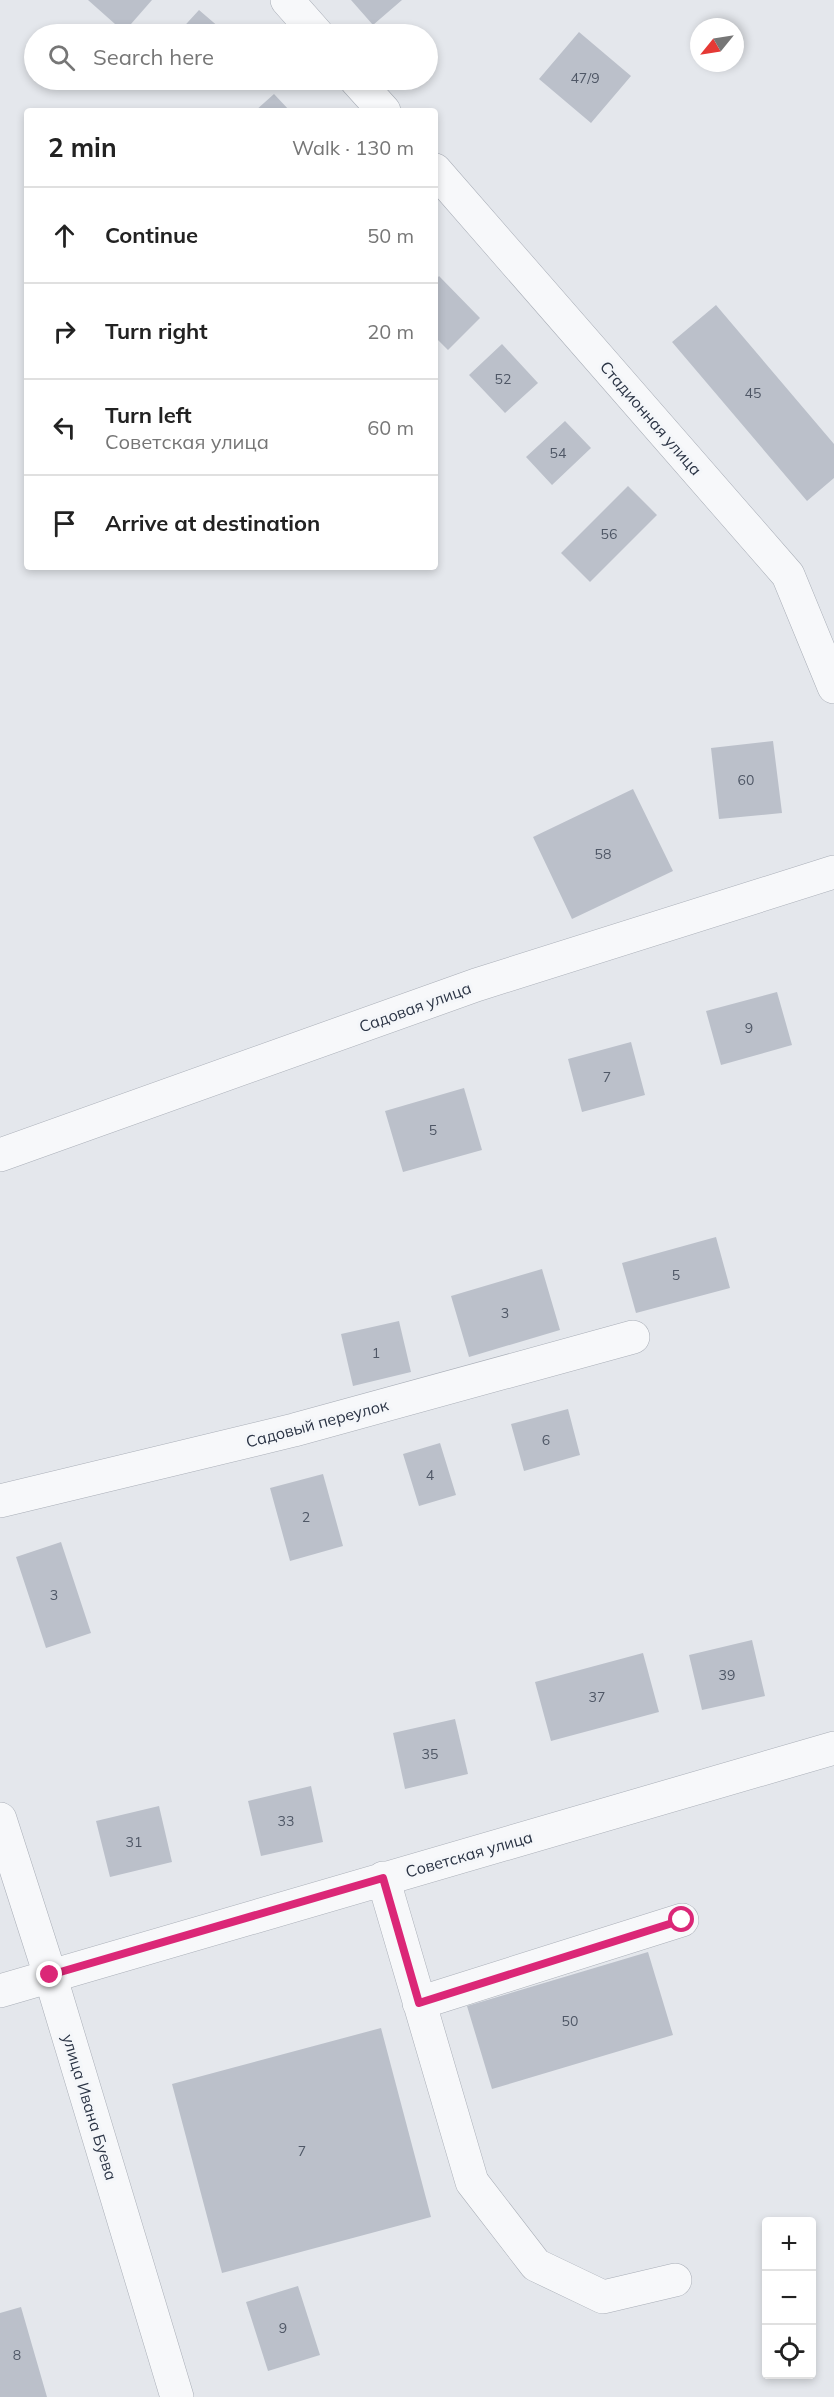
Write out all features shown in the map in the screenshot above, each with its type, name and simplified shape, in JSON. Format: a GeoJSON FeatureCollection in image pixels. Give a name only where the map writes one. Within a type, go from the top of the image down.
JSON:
{"type":"FeatureCollection","features":[{"type":"Feature","properties":{"kind":"street"},"geometry":{"type":"LineString","coordinates":[[287,0],[308,24]]}},
{"type":"Feature","properties":{"kind":"street"},"geometry":{"type":"LineString","coordinates":[[365,90],[381,108]]}},
{"type":"Feature","properties":{"kind":"street","name":"Стадионная улица"},"geometry":{"type":"LineString","coordinates":[[438,173],[788,575],[834,687]]}},
{"type":"Feature","properties":{"kind":"street","name":"Садовая улица"},"geometry":{"type":"LineString","coordinates":[[0,1155],[476,985],[834,872]]}},
{"type":"Feature","properties":{"kind":"street","name":"Садовый переулок"},"geometry":{"type":"LineString","coordinates":[[0,1501],[294,1430],[633,1337]]}},
{"type":"Feature","properties":{"kind":"street","name":"Советская улица"},"geometry":{"type":"LineString","coordinates":[[0,1991],[834,1748]]}},
{"type":"Feature","properties":{"kind":"street","name":"улица Ивана Буева"},"geometry":{"type":"LineString","coordinates":[[0,1819],[50,1975],[177,2397]]}},
{"type":"Feature","properties":{"kind":"street"},"geometry":{"type":"LineString","coordinates":[[383,1878],[472,2182],[536,2265],[603,2297],[675,2280]]}},
{"type":"Feature","properties":{"kind":"street"},"geometry":{"type":"LineString","coordinates":[[419,2003],[682,1920]]}},
{"type":"Feature","properties":{"kind":"building"},"geometry":{"type":"Polygon","coordinates":[[[88,0],[152,0],[131,24],[115,24],[88,0]]]}},
{"type":"Feature","properties":{"kind":"building"},"geometry":{"type":"Polygon","coordinates":[[[351,0],[402,0],[374,24],[351,0]]]}},
{"type":"Feature","properties":{"kind":"building"},"geometry":{"type":"Polygon","coordinates":[[[199,10],[215,24],[186,24],[199,10]]]}},
{"type":"Feature","properties":{"kind":"building"},"geometry":{"type":"Polygon","coordinates":[[[579,32],[631,76],[591,123],[539,79],[579,32]]]}},
{"type":"Feature","properties":{"kind":"building"},"geometry":{"type":"Polygon","coordinates":[[[274,94],[287,108],[258,108],[274,94]]]}},
{"type":"Feature","properties":{"kind":"building"},"geometry":{"type":"Polygon","coordinates":[[[438,277],[480,318],[448,350],[438,340],[438,277]]]}},
{"type":"Feature","properties":{"kind":"building"},"geometry":{"type":"Polygon","coordinates":[[[716,305],[834,444],[834,478],[807,501],[672,342],[716,305]]]}},
{"type":"Feature","properties":{"kind":"building"},"geometry":{"type":"Polygon","coordinates":[[[502,344],[538,383],[505,413],[469,375],[502,344]]]}},
{"type":"Feature","properties":{"kind":"building"},"geometry":{"type":"Polygon","coordinates":[[[565,421],[591,448],[552,485],[526,457],[565,421]]]}},
{"type":"Feature","properties":{"kind":"building"},"geometry":{"type":"Polygon","coordinates":[[[628,486],[657,515],[590,582],[561,553],[628,486]]]}},
{"type":"Feature","properties":{"kind":"building"},"geometry":{"type":"Polygon","coordinates":[[[773,741],[782,813],[719,819],[711,748],[773,741]]]}},
{"type":"Feature","properties":{"kind":"building"},"geometry":{"type":"Polygon","coordinates":[[[633,789],[673,871],[572,919],[533,837],[633,789]]]}},
{"type":"Feature","properties":{"kind":"building"},"geometry":{"type":"Polygon","coordinates":[[[777,992],[792,1045],[721,1065],[706,1011],[777,992]]]}},
{"type":"Feature","properties":{"kind":"building"},"geometry":{"type":"Polygon","coordinates":[[[631,1042],[645,1095],[582,1112],[568,1059],[631,1042]]]}},
{"type":"Feature","properties":{"kind":"building"},"geometry":{"type":"Polygon","coordinates":[[[464,1088],[482,1150],[403,1172],[385,1111],[464,1088]]]}},
{"type":"Feature","properties":{"kind":"building"},"geometry":{"type":"Polygon","coordinates":[[[716,1237],[730,1288],[636,1313],[622,1263],[716,1237]]]}},
{"type":"Feature","properties":{"kind":"building"},"geometry":{"type":"Polygon","coordinates":[[[542,1269],[560,1330],[469,1357],[451,1296],[542,1269]]]}},
{"type":"Feature","properties":{"kind":"building"},"geometry":{"type":"Polygon","coordinates":[[[399,1321],[411,1372],[353,1386],[341,1334],[399,1321]]]}},
{"type":"Feature","properties":{"kind":"building"},"geometry":{"type":"Polygon","coordinates":[[[568,1409],[580,1455],[524,1471],[511,1424],[568,1409]]]}},
{"type":"Feature","properties":{"kind":"building"},"geometry":{"type":"Polygon","coordinates":[[[440,1443],[456,1495],[419,1506],[403,1454],[440,1443]]]}},
{"type":"Feature","properties":{"kind":"building"},"geometry":{"type":"Polygon","coordinates":[[[323,1474],[343,1546],[290,1561],[270,1488],[323,1474]]]}},
{"type":"Feature","properties":{"kind":"building"},"geometry":{"type":"Polygon","coordinates":[[[61,1542],[91,1633],[46,1648],[16,1557],[61,1542]]]}},
{"type":"Feature","properties":{"kind":"building"},"geometry":{"type":"Polygon","coordinates":[[[752,1640],[765,1696],[702,1710],[689,1655],[752,1640]]]}},
{"type":"Feature","properties":{"kind":"building"},"geometry":{"type":"Polygon","coordinates":[[[643,1653],[659,1712],[551,1741],[535,1682],[643,1653]]]}},
{"type":"Feature","properties":{"kind":"building"},"geometry":{"type":"Polygon","coordinates":[[[455,1719],[468,1774],[405,1789],[393,1733],[455,1719]]]}},
{"type":"Feature","properties":{"kind":"building"},"geometry":{"type":"Polygon","coordinates":[[[311,1786],[323,1842],[261,1856],[248,1801],[311,1786]]]}},
{"type":"Feature","properties":{"kind":"building"},"geometry":{"type":"Polygon","coordinates":[[[159,1806],[172,1862],[110,1877],[96,1821],[159,1806]]]}},
{"type":"Feature","properties":{"kind":"building"},"geometry":{"type":"Polygon","coordinates":[[[648,1952],[673,2035],[492,2089],[467,2006],[648,1952]]]}},
{"type":"Feature","properties":{"kind":"building"},"geometry":{"type":"Polygon","coordinates":[[[381,2028],[431,2217],[222,2273],[172,2084],[381,2028]]]}},
{"type":"Feature","properties":{"kind":"building"},"geometry":{"type":"Polygon","coordinates":[[[298,2286],[320,2355],[268,2371],[246,2302],[298,2286]]]}},
{"type":"Feature","properties":{"kind":"building"},"geometry":{"type":"Polygon","coordinates":[[[21,2307],[47,2397],[0,2397],[0,2313],[21,2307]]]}},
{"type":"Feature","properties":{"kind":"route"},"geometry":{"type":"LineString","coordinates":[[50,1975],[383,1878],[419,2003],[682,1920]]}}]}
